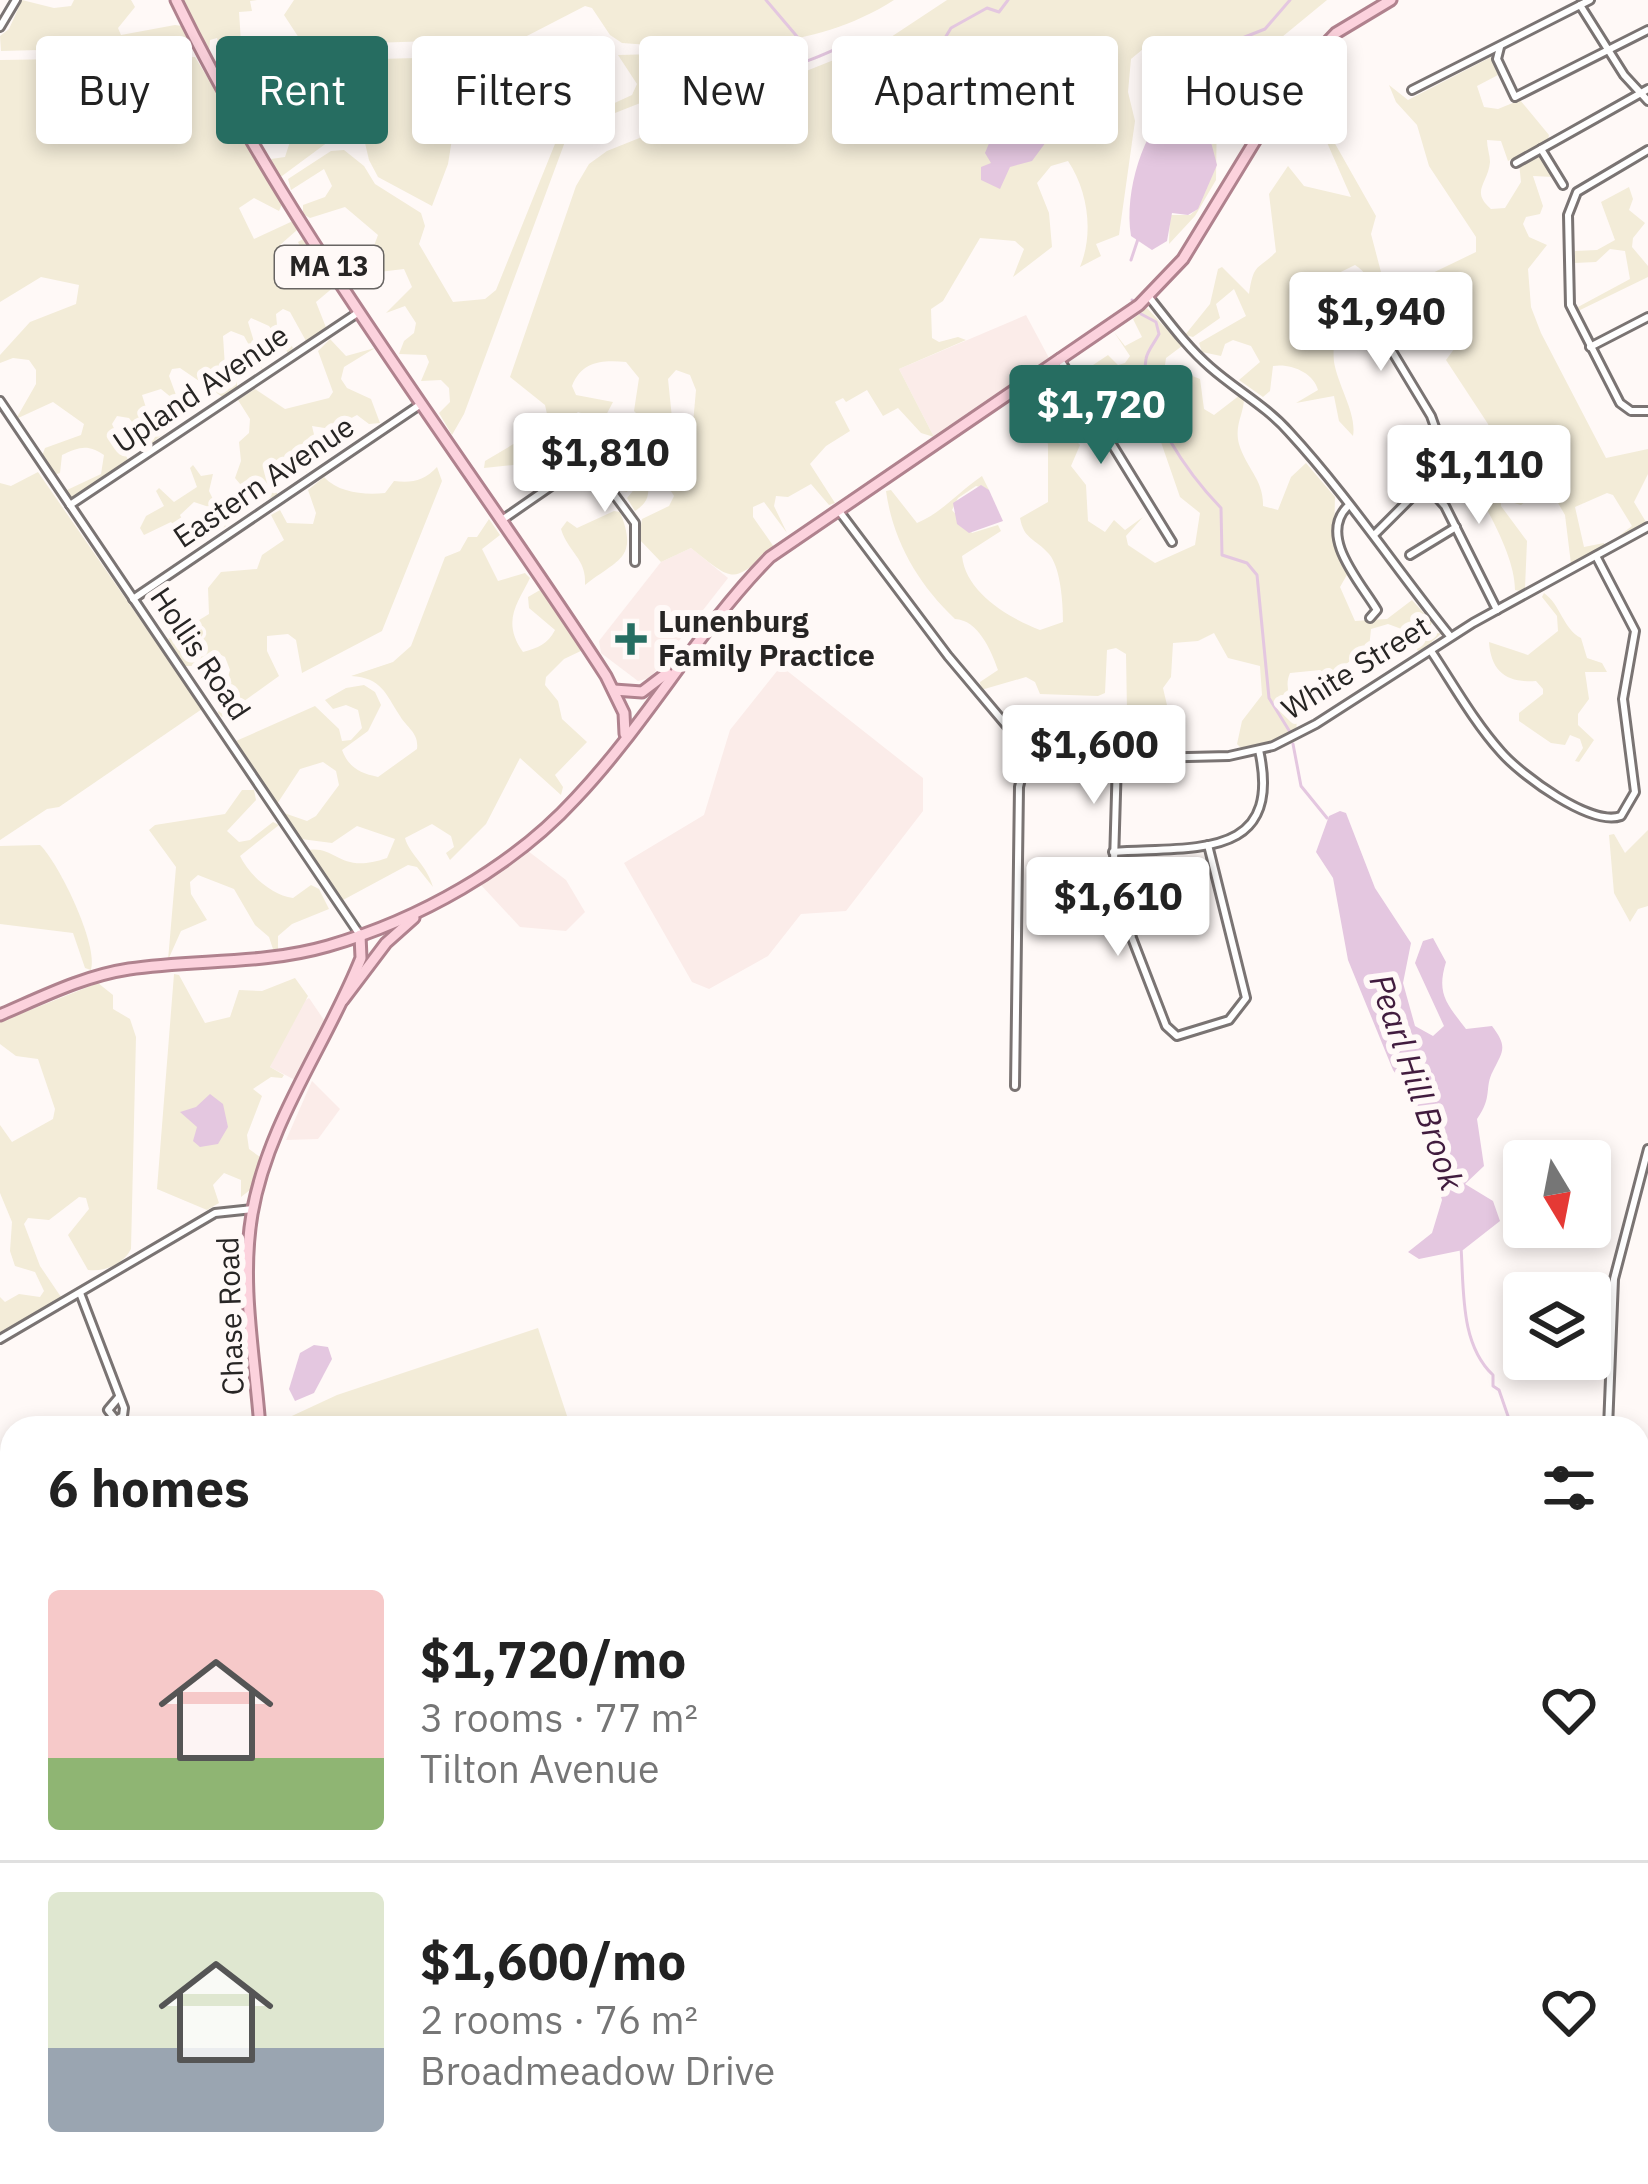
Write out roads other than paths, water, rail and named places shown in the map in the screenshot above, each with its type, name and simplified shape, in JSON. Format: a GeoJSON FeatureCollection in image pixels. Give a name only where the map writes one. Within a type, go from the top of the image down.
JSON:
{"type":"FeatureCollection","features":[{"type":"Feature","properties":{"kind":"main road","name":"MA 13"},"geometry":{"type":"LineString","coordinates":[[176,0],[263,161],[616,694],[625,735]]}},
{"type":"Feature","properties":{"kind":"main road"},"geometry":{"type":"LineString","coordinates":[[0,1015],[119,970],[260,959],[360,935],[433,903],[543,831],[581,793],[681,661],[770,557],[1145,300],[1183,259],[1294,77],[1339,31],[1391,0]]}},
{"type":"Feature","properties":{"kind":"main road"},"geometry":{"type":"LineString","coordinates":[[616,694],[642,692],[681,661]]}},
{"type":"Feature","properties":{"kind":"main road"},"geometry":{"type":"LineString","coordinates":[[616,694],[645,709]]}},
{"type":"Feature","properties":{"kind":"main road","name":"Chase Road"},"geometry":{"type":"LineString","coordinates":[[339,1003],[386,943],[433,903]]}},
{"type":"Feature","properties":{"kind":"main road"},"geometry":{"type":"LineString","coordinates":[[360,935],[368,946],[370,963]]}},
{"type":"Feature","properties":{"kind":"main road","name":"Chase Road"},"geometry":{"type":"LineString","coordinates":[[259,1416],[247,1275],[253,1209],[272,1144],[361,958],[360,935]]}},
{"type":"Feature","properties":{"kind":"street"},"geometry":{"type":"LineString","coordinates":[[0,27],[16,0]]}},
{"type":"Feature","properties":{"kind":"street"},"geometry":{"type":"LineString","coordinates":[[1412,90],[1590,0]]}},
{"type":"Feature","properties":{"kind":"street"},"geometry":{"type":"LineString","coordinates":[[1580,5],[1648,101]]}},
{"type":"Feature","properties":{"kind":"street"},"geometry":{"type":"LineString","coordinates":[[1500,46],[1497,59],[1516,98],[1648,30]]}},
{"type":"Feature","properties":{"kind":"street"},"geometry":{"type":"LineString","coordinates":[[1516,163],[1644,92]]}},
{"type":"Feature","properties":{"kind":"street"},"geometry":{"type":"LineString","coordinates":[[1541,148],[1563,184]]}},
{"type":"Feature","properties":{"kind":"street"},"geometry":{"type":"LineString","coordinates":[[1647,154],[1590,182],[1573,197],[1567,222],[1569,301],[1620,403],[1631,411],[1648,411]]}},
{"type":"Feature","properties":{"kind":"street"},"geometry":{"type":"LineString","coordinates":[[1145,300],[1202,360],[1285,427],[1347,507],[1375,534],[1449,635]]}},
{"type":"Feature","properties":{"kind":"street","name":"Upland Avenue"},"geometry":{"type":"LineString","coordinates":[[70,505],[359,312]]}},
{"type":"Feature","properties":{"kind":"street"},"geometry":{"type":"LineString","coordinates":[[1591,347],[1648,317]]}},
{"type":"Feature","properties":{"kind":"street"},"geometry":{"type":"LineString","coordinates":[[1353,321],[1382,335],[1434,422],[1441,454],[1426,485],[1375,534]]}},
{"type":"Feature","properties":{"kind":"street"},"geometry":{"type":"LineString","coordinates":[[1059,358],[1172,542]]}},
{"type":"Feature","properties":{"kind":"street","name":"Hollis Road"},"geometry":{"type":"LineString","coordinates":[[0,401],[360,935]]}},
{"type":"Feature","properties":{"kind":"street","name":"Eastern Avenue"},"geometry":{"type":"LineString","coordinates":[[134,599],[421,404]]}},
{"type":"Feature","properties":{"kind":"street"},"geometry":{"type":"LineString","coordinates":[[500,522],[622,436]]}},
{"type":"Feature","properties":{"kind":"street"},"geometry":{"type":"LineString","coordinates":[[590,460],[635,523],[635,562]]}},
{"type":"Feature","properties":{"kind":"street"},"geometry":{"type":"LineString","coordinates":[[1426,485],[1443,502],[1495,606]]}},
{"type":"Feature","properties":{"kind":"street"},"geometry":{"type":"LineString","coordinates":[[1347,507],[1339,517],[1338,543],[1377,609],[1370,618]]}},
{"type":"Feature","properties":{"kind":"street"},"geometry":{"type":"LineString","coordinates":[[837,508],[956,667],[1028,750],[1018,800],[1015,1086]]}},
{"type":"Feature","properties":{"kind":"street"},"geometry":{"type":"LineString","coordinates":[[1410,555],[1456,526]]}},
{"type":"Feature","properties":{"kind":"street","name":"White Street"},"geometry":{"type":"LineString","coordinates":[[1028,750],[1049,758],[1117,760],[1259,750],[1316,724],[1495,606],[1648,527]]}},
{"type":"Feature","properties":{"kind":"street"},"geometry":{"type":"LineString","coordinates":[[1430,649],[1508,759],[1587,815],[1607,820],[1621,816],[1635,792],[1622,699],[1635,631],[1597,556]]}},
{"type":"Feature","properties":{"kind":"street"},"geometry":{"type":"LineString","coordinates":[[1113,851],[1208,845],[1237,838],[1256,820],[1264,789],[1259,750]]}},
{"type":"Feature","properties":{"kind":"street"},"geometry":{"type":"LineString","coordinates":[[1117,760],[1113,851],[1132,938],[1166,1026],[1174,1035],[1229,1020],[1239,1013],[1246,998],[1208,845]]}},
{"type":"Feature","properties":{"kind":"street"},"geometry":{"type":"LineString","coordinates":[[1608,1416],[1614,1279],[1648,1149]]}},
{"type":"Feature","properties":{"kind":"street"},"geometry":{"type":"LineString","coordinates":[[0,1339],[215,1213],[233,1207],[253,1209]]}},
{"type":"Feature","properties":{"kind":"street"},"geometry":{"type":"LineString","coordinates":[[80,1293],[119,1397]]}},
{"type":"Feature","properties":{"kind":"water"},"geometry":{"type":"Polygon","coordinates":[[[989,144],[1045,144],[1032,161],[1010,167],[1000,189],[981,180],[981,167],[991,163],[985,153],[989,144]]]}},
{"type":"Feature","properties":{"kind":"water"},"geometry":{"type":"Polygon","coordinates":[[[1212,144],[1217,165],[1198,209],[1188,215],[1172,213],[1167,241],[1152,250],[1131,236],[1130,200],[1145,145],[1212,144]]]}},
{"type":"Feature","properties":{"kind":"water"},"geometry":{"type":"Polygon","coordinates":[[[981,485],[989,490],[1003,521],[969,533],[957,524],[953,503],[981,485]]]}},
{"type":"Feature","properties":{"kind":"water"},"geometry":{"type":"Polygon","coordinates":[[[1346,813],[1375,888],[1411,943],[1403,983],[1415,1026],[1433,1036],[1444,1026],[1415,963],[1423,941],[1433,938],[1446,962],[1442,982],[1449,1005],[1466,1029],[1492,1026],[1502,1044],[1477,1119],[1484,1166],[1465,1184],[1493,1201],[1500,1221],[1463,1250],[1419,1259],[1408,1252],[1432,1233],[1442,1200],[1406,1088],[1393,1070],[1348,960],[1333,878],[1316,852],[1329,816],[1346,813]]]}},
{"type":"Feature","properties":{"kind":"water"},"geometry":{"type":"Polygon","coordinates":[[[210,1094],[223,1104],[228,1127],[218,1144],[200,1147],[193,1141],[197,1127],[180,1112],[196,1107],[210,1094]]]}},
{"type":"Feature","properties":{"kind":"water"},"geometry":{"type":"Polygon","coordinates":[[[314,1345],[328,1347],[332,1359],[314,1393],[295,1401],[289,1389],[300,1353],[314,1345]]]}},
{"type":"Feature","properties":{"kind":"waterway"},"geometry":{"type":"LineString","coordinates":[[766,0],[800,40],[803,62],[850,45],[942,43],[951,28],[987,8],[999,12],[1008,0]]}},
{"type":"Feature","properties":{"kind":"waterway","name":"Pearl Hill Brook"},"geometry":{"type":"LineString","coordinates":[[1247,36],[1265,29],[1290,0]]}},
{"type":"Feature","properties":{"kind":"waterway","name":"Pearl Hill Brook"},"geometry":{"type":"LineString","coordinates":[[1131,260],[1138,239]]}},
{"type":"Feature","properties":{"kind":"waterway","name":"Pearl Hill Brook"},"geometry":{"type":"LineString","coordinates":[[1141,314],[1156,322],[1159,334],[1147,356],[1146,378],[1158,419],[1182,460],[1221,508],[1222,555],[1247,563],[1257,575],[1269,698],[1290,732]]}},
{"type":"Feature","properties":{"kind":"waterway","name":"Pearl Hill Brook"},"geometry":{"type":"LineString","coordinates":[[1293,744],[1301,786],[1327,818]]}},
{"type":"Feature","properties":{"kind":"waterway","name":"Pearl Hill Brook"},"geometry":{"type":"LineString","coordinates":[[1461,1247],[1469,1332],[1493,1375],[1493,1386],[1508,1416]]}},
{"type":"Feature","properties":{"kind":"place","name":"Lunenburg Family Practice"},"geometry":{"type":"Point","coordinates":[631,639]}}]}
